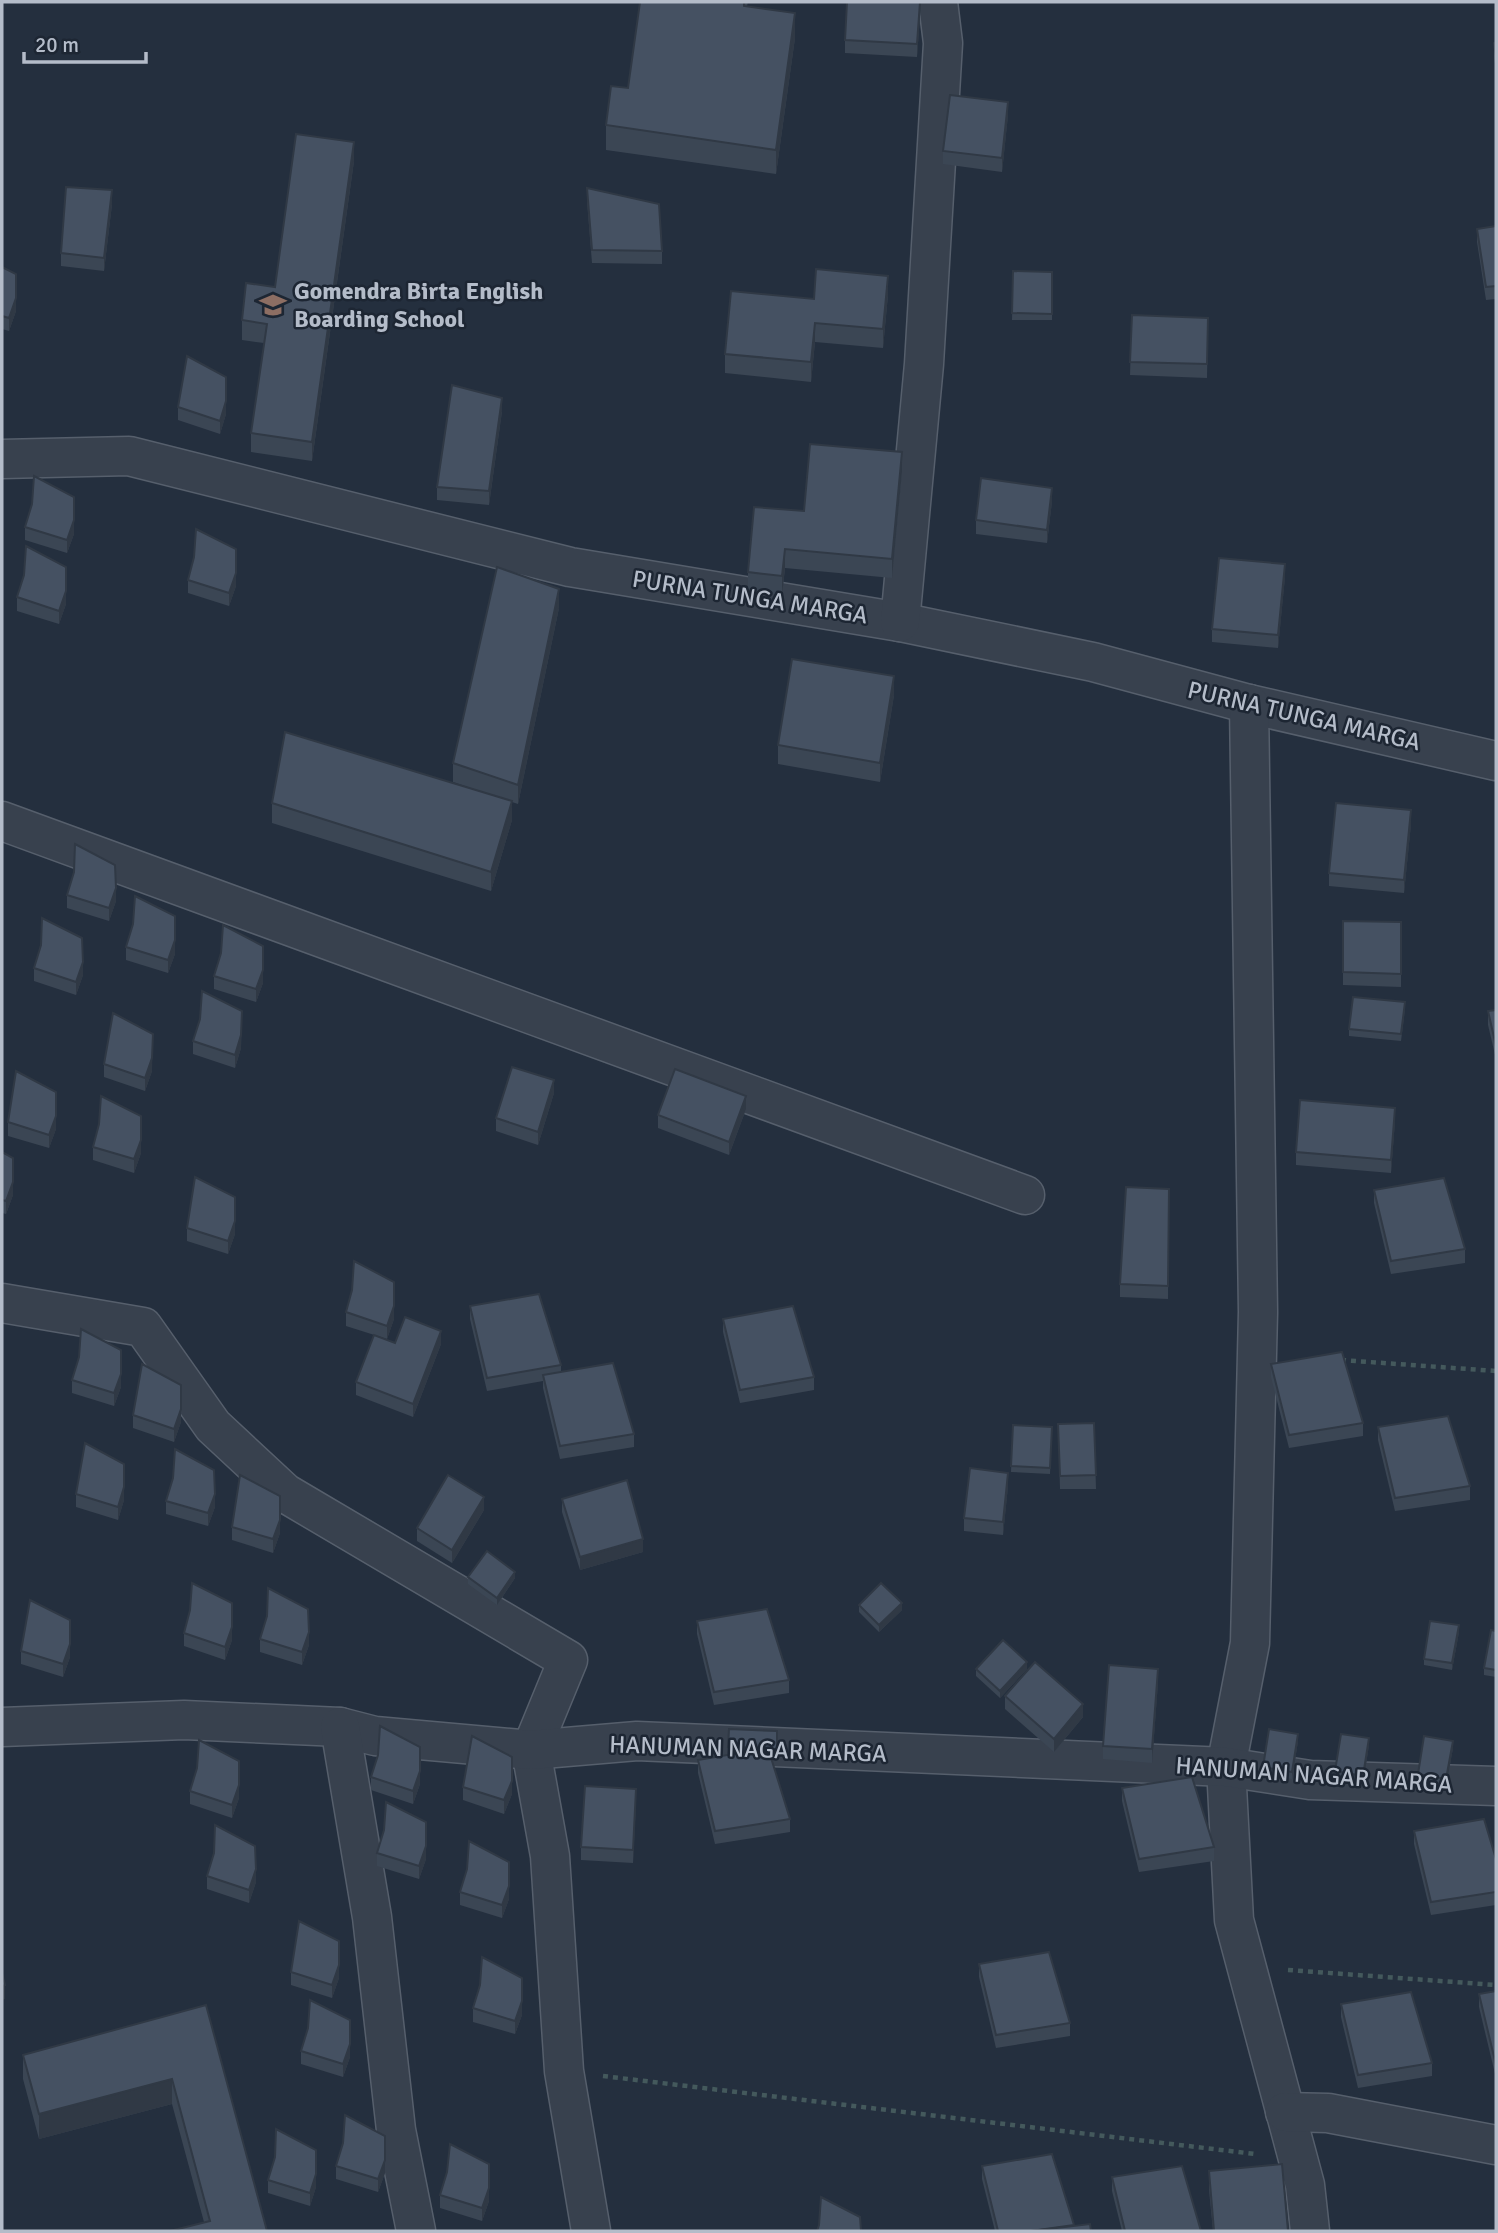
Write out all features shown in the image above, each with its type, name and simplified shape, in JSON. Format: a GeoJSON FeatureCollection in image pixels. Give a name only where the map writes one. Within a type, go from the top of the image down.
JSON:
{"type":"FeatureCollection","features":[{"type":"Feature","properties":{"kind":"street"},"geometry":{"type":"LineString","coordinates":[[900,622],[925,364],[943,43],[938,2]]}},
{"type":"Feature","properties":{"kind":"street","name":"PURNA TUNGA MARGA"},"geometry":{"type":"LineString","coordinates":[[2,459],[130,456],[570,567],[900,622],[1093,662],[1249,704],[1496,761]]}},
{"type":"Feature","properties":{"kind":"street"},"geometry":{"type":"LineString","coordinates":[[1249,704],[1258,1312],[1250,1643],[1226,1767],[1234,1920],[1304,2185],[1310,2231]]}},
{"type":"Feature","properties":{"kind":"street"},"geometry":{"type":"LineString","coordinates":[[2,821],[1025,1195]]}},
{"type":"Feature","properties":{"kind":"street"},"geometry":{"type":"LineString","coordinates":[[2,1303],[143,1327],[213,1426],[285,1493],[568,1660],[531,1750],[550,1856],[564,2071],[591,2231]]}},
{"type":"Feature","properties":{"kind":"street","name":"HANUMAN NAGAR MARGA"},"geometry":{"type":"LineString","coordinates":[[2,1727],[184,1720],[340,1727],[375,1736],[531,1750],[637,1741],[1226,1767],[1310,1780],[1496,1786]]}},
{"type":"Feature","properties":{"kind":"street"},"geometry":{"type":"LineString","coordinates":[[340,1727],[372,1917],[396,2130],[416,2231]]}},
{"type":"Feature","properties":{"kind":"street"},"geometry":{"type":"LineString","coordinates":[[1285,2112],[1328,2113],[1496,2145]]}},
{"type":"Feature","properties":{"kind":"path"},"geometry":{"type":"LineString","coordinates":[[1336,1360],[1496,1371]]}},
{"type":"Feature","properties":{"kind":"path"},"geometry":{"type":"LineString","coordinates":[[1247,1967],[1496,1985]]}},
{"type":"Feature","properties":{"kind":"path"},"geometry":{"type":"LineString","coordinates":[[564,2071],[1297,2160]]}},
{"type":"Feature","properties":{"kind":"building"},"geometry":{"type":"Polygon","coordinates":[[[640,2],[744,2],[744,6],[795,13],[776,150],[606,125],[611,86],[628,88],[640,2]]]}},
{"type":"Feature","properties":{"kind":"building"},"geometry":{"type":"Polygon","coordinates":[[[847,2],[920,2],[917,44],[845,40],[847,2]]]}},
{"type":"Feature","properties":{"kind":"building"},"geometry":{"type":"Polygon","coordinates":[[[950,95],[1008,102],[1002,158],[943,151],[950,95]]]}},
{"type":"Feature","properties":{"kind":"building"},"geometry":{"type":"Polygon","coordinates":[[[296,134],[354,142],[312,442],[251,433],[267,324],[242,320],[246,283],[275,287],[296,134]]]}},
{"type":"Feature","properties":{"kind":"building"},"geometry":{"type":"Polygon","coordinates":[[[66,187],[112,190],[104,258],[61,253],[66,187]]]}},
{"type":"Feature","properties":{"kind":"building"},"geometry":{"type":"Polygon","coordinates":[[[587,188],[659,204],[662,251],[592,250],[587,188]]]}},
{"type":"Feature","properties":{"kind":"building"},"geometry":{"type":"Polygon","coordinates":[[[1496,226],[1496,286],[1486,287],[1477,229],[1496,226]]]}},
{"type":"Feature","properties":{"kind":"building"},"geometry":{"type":"Polygon","coordinates":[[[2,267],[16,274],[16,298],[9,318],[2,316],[2,267]]]}},
{"type":"Feature","properties":{"kind":"building"},"geometry":{"type":"Polygon","coordinates":[[[816,269],[888,276],[883,329],[815,323],[811,362],[725,354],[731,291],[814,299],[816,269]]]}},
{"type":"Feature","properties":{"kind":"building"},"geometry":{"type":"Polygon","coordinates":[[[1013,271],[1052,272],[1052,314],[1012,313],[1013,271]]]}},
{"type":"Feature","properties":{"kind":"building"},"geometry":{"type":"Polygon","coordinates":[[[1132,315],[1208,318],[1207,364],[1130,362],[1132,315]]]}},
{"type":"Feature","properties":{"kind":"building"},"geometry":{"type":"Polygon","coordinates":[[[187,356],[226,377],[226,401],[220,421],[178,407],[187,356]]]}},
{"type":"Feature","properties":{"kind":"building"},"geometry":{"type":"Polygon","coordinates":[[[452,385],[502,398],[489,491],[437,487],[452,385]]]}},
{"type":"Feature","properties":{"kind":"building"},"geometry":{"type":"Polygon","coordinates":[[[810,444],[902,452],[892,559],[785,549],[782,576],[748,572],[754,507],[804,511],[810,444]]]}},
{"type":"Feature","properties":{"kind":"building"},"geometry":{"type":"Polygon","coordinates":[[[34,476],[74,497],[74,520],[67,540],[25,527],[32,504],[34,476]]]}},
{"type":"Feature","properties":{"kind":"building"},"geometry":{"type":"Polygon","coordinates":[[[981,478],[1052,488],[1047,530],[976,520],[981,478]]]}},
{"type":"Feature","properties":{"kind":"building"},"geometry":{"type":"Polygon","coordinates":[[[196,529],[236,549],[236,573],[229,593],[188,580],[194,557],[196,529]]]}},
{"type":"Feature","properties":{"kind":"building"},"geometry":{"type":"Polygon","coordinates":[[[26,546],[66,567],[66,591],[59,611],[17,597],[24,575],[26,546]]]}},
{"type":"Feature","properties":{"kind":"building"},"geometry":{"type":"Polygon","coordinates":[[[1219,558],[1285,564],[1278,635],[1212,629],[1219,558]]]}},
{"type":"Feature","properties":{"kind":"building"},"geometry":{"type":"Polygon","coordinates":[[[497,567],[559,589],[518,785],[453,763],[497,567]]]}},
{"type":"Feature","properties":{"kind":"building"},"geometry":{"type":"Polygon","coordinates":[[[792,659],[894,676],[880,763],[778,745],[792,659]]]}},
{"type":"Feature","properties":{"kind":"building"},"geometry":{"type":"Polygon","coordinates":[[[285,732],[512,801],[491,872],[272,803],[285,732]]]}},
{"type":"Feature","properties":{"kind":"building"},"geometry":{"type":"Polygon","coordinates":[[[1336,803],[1411,810],[1404,880],[1329,873],[1336,803]]]}},
{"type":"Feature","properties":{"kind":"building"},"geometry":{"type":"Polygon","coordinates":[[[75,844],[115,865],[116,888],[109,908],[67,895],[74,872],[75,844]]]}},
{"type":"Feature","properties":{"kind":"building"},"geometry":{"type":"Polygon","coordinates":[[[135,896],[175,916],[175,940],[168,960],[126,947],[133,924],[135,896]]]}},
{"type":"Feature","properties":{"kind":"building"},"geometry":{"type":"Polygon","coordinates":[[[42,918],[82,938],[83,962],[76,982],[34,968],[41,945],[42,918]]]}},
{"type":"Feature","properties":{"kind":"building"},"geometry":{"type":"Polygon","coordinates":[[[1343,921],[1401,922],[1401,974],[1343,972],[1343,921]]]}},
{"type":"Feature","properties":{"kind":"building"},"geometry":{"type":"Polygon","coordinates":[[[223,925],[263,946],[263,970],[256,989],[214,976],[221,953],[223,925]]]}},
{"type":"Feature","properties":{"kind":"building"},"geometry":{"type":"Polygon","coordinates":[[[202,991],[242,1011],[241,1035],[235,1055],[193,1041],[200,1019],[202,991]]]}},
{"type":"Feature","properties":{"kind":"building"},"geometry":{"type":"Polygon","coordinates":[[[1353,997],[1405,1002],[1401,1034],[1349,1029],[1353,997]]]}},
{"type":"Feature","properties":{"kind":"building"},"geometry":{"type":"Polygon","coordinates":[[[1496,1010],[1496,1046],[1488,1011],[1496,1010]]]}},
{"type":"Feature","properties":{"kind":"building"},"geometry":{"type":"Polygon","coordinates":[[[113,1013],[153,1034],[152,1058],[145,1078],[104,1064],[113,1013]]]}},
{"type":"Feature","properties":{"kind":"building"},"geometry":{"type":"Polygon","coordinates":[[[512,1067],[554,1080],[538,1132],[496,1118],[512,1067]]]}},
{"type":"Feature","properties":{"kind":"building"},"geometry":{"type":"Polygon","coordinates":[[[675,1069],[746,1096],[729,1142],[658,1115],[675,1069]]]}},
{"type":"Feature","properties":{"kind":"building"},"geometry":{"type":"Polygon","coordinates":[[[16,1071],[56,1092],[56,1116],[49,1135],[8,1122],[16,1071]]]}},
{"type":"Feature","properties":{"kind":"building"},"geometry":{"type":"Polygon","coordinates":[[[101,1096],[141,1116],[141,1140],[134,1159],[93,1147],[99,1124],[101,1096]]]}},
{"type":"Feature","properties":{"kind":"building"},"geometry":{"type":"Polygon","coordinates":[[[1300,1100],[1395,1108],[1391,1160],[1296,1152],[1300,1100]]]}},
{"type":"Feature","properties":{"kind":"building"},"geometry":{"type":"Polygon","coordinates":[[[2,1152],[13,1158],[13,1182],[6,1201],[2,1200],[2,1152]]]}},
{"type":"Feature","properties":{"kind":"building"},"geometry":{"type":"Polygon","coordinates":[[[195,1177],[235,1197],[235,1221],[228,1241],[187,1228],[195,1177]]]}},
{"type":"Feature","properties":{"kind":"building"},"geometry":{"type":"Polygon","coordinates":[[[1444,1178],[1465,1249],[1391,1261],[1374,1190],[1444,1178]]]}},
{"type":"Feature","properties":{"kind":"building"},"geometry":{"type":"Polygon","coordinates":[[[1126,1187],[1169,1189],[1168,1286],[1120,1284],[1126,1187]]]}},
{"type":"Feature","properties":{"kind":"building"},"geometry":{"type":"Polygon","coordinates":[[[354,1261],[394,1282],[394,1306],[387,1326],[346,1312],[352,1290],[354,1261]]]}},
{"type":"Feature","properties":{"kind":"building"},"geometry":{"type":"Polygon","coordinates":[[[539,1294],[561,1365],[487,1378],[470,1306],[539,1294]]]}},
{"type":"Feature","properties":{"kind":"building"},"geometry":{"type":"Polygon","coordinates":[[[793,1306],[814,1377],[740,1390],[723,1319],[793,1306]]]}},
{"type":"Feature","properties":{"kind":"building"},"geometry":{"type":"Polygon","coordinates":[[[405,1317],[441,1331],[413,1404],[356,1382],[374,1335],[395,1343],[405,1317]]]}},
{"type":"Feature","properties":{"kind":"building"},"geometry":{"type":"Polygon","coordinates":[[[81,1329],[121,1350],[121,1374],[114,1393],[72,1380],[79,1357],[81,1329]]]}},
{"type":"Feature","properties":{"kind":"building"},"geometry":{"type":"Polygon","coordinates":[[[1342,1352],[1363,1423],[1289,1435],[1271,1364],[1342,1352]]]}},
{"type":"Feature","properties":{"kind":"building"},"geometry":{"type":"Polygon","coordinates":[[[613,1363],[634,1434],[560,1446],[543,1375],[613,1363]]]}},
{"type":"Feature","properties":{"kind":"building"},"geometry":{"type":"Polygon","coordinates":[[[142,1364],[181,1385],[181,1409],[174,1429],[133,1415],[142,1364]]]}},
{"type":"Feature","properties":{"kind":"building"},"geometry":{"type":"Polygon","coordinates":[[[1448,1416],[1470,1486],[1395,1498],[1378,1427],[1448,1416]]]}},
{"type":"Feature","properties":{"kind":"building"},"geometry":{"type":"Polygon","coordinates":[[[1094,1423],[1096,1475],[1060,1476],[1058,1424],[1094,1423]]]}},
{"type":"Feature","properties":{"kind":"building"},"geometry":{"type":"Polygon","coordinates":[[[1013,1425],[1052,1427],[1050,1468],[1011,1466],[1013,1425]]]}},
{"type":"Feature","properties":{"kind":"building"},"geometry":{"type":"Polygon","coordinates":[[[85,1443],[124,1464],[124,1487],[118,1507],[76,1494],[85,1443]]]}},
{"type":"Feature","properties":{"kind":"building"},"geometry":{"type":"Polygon","coordinates":[[[175,1449],[214,1470],[215,1494],[208,1513],[166,1501],[173,1478],[175,1449]]]}},
{"type":"Feature","properties":{"kind":"building"},"geometry":{"type":"Polygon","coordinates":[[[970,1468],[1008,1473],[1003,1522],[964,1518],[970,1468]]]}},
{"type":"Feature","properties":{"kind":"building"},"geometry":{"type":"Polygon","coordinates":[[[240,1475],[280,1496],[280,1520],[273,1539],[232,1527],[240,1475]]]}},
{"type":"Feature","properties":{"kind":"building"},"geometry":{"type":"Polygon","coordinates":[[[448,1475],[484,1497],[452,1550],[417,1528],[448,1475]]]}},
{"type":"Feature","properties":{"kind":"building"},"geometry":{"type":"Polygon","coordinates":[[[627,1480],[643,1539],[580,1557],[562,1499],[627,1480]]]}},
{"type":"Feature","properties":{"kind":"building"},"geometry":{"type":"Polygon","coordinates":[[[487,1551],[515,1572],[497,1598],[468,1577],[487,1551]]]}},
{"type":"Feature","properties":{"kind":"building"},"geometry":{"type":"Polygon","coordinates":[[[192,1583],[232,1603],[232,1627],[225,1647],[184,1633],[190,1610],[192,1583]]]}},
{"type":"Feature","properties":{"kind":"building"},"geometry":{"type":"Polygon","coordinates":[[[881,1583],[902,1603],[879,1625],[859,1605],[881,1583]]]}},
{"type":"Feature","properties":{"kind":"building"},"geometry":{"type":"Polygon","coordinates":[[[268,1588],[308,1609],[309,1632],[302,1652],[260,1639],[267,1616],[268,1588]]]}},
{"type":"Feature","properties":{"kind":"building"},"geometry":{"type":"Polygon","coordinates":[[[30,1600],[70,1620],[70,1644],[63,1664],[21,1651],[30,1600]]]}},
{"type":"Feature","properties":{"kind":"building"},"geometry":{"type":"Polygon","coordinates":[[[767,1609],[789,1680],[714,1692],[697,1621],[767,1609]]]}},
{"type":"Feature","properties":{"kind":"building"},"geometry":{"type":"Polygon","coordinates":[[[1430,1621],[1459,1625],[1452,1663],[1424,1659],[1430,1621]]]}},
{"type":"Feature","properties":{"kind":"building"},"geometry":{"type":"Polygon","coordinates":[[[1491,1630],[1496,1631],[1496,1670],[1484,1668],[1491,1630]]]}},
{"type":"Feature","properties":{"kind":"building"},"geometry":{"type":"Polygon","coordinates":[[[1003,1640],[1027,1662],[1000,1691],[976,1669],[1003,1640]]]}},
{"type":"Feature","properties":{"kind":"building"},"geometry":{"type":"Polygon","coordinates":[[[1035,1662],[1083,1704],[1054,1739],[1005,1696],[1035,1662]]]}},
{"type":"Feature","properties":{"kind":"building"},"geometry":{"type":"Polygon","coordinates":[[[1109,1665],[1158,1669],[1152,1749],[1103,1746],[1109,1665]]]}},
{"type":"Feature","properties":{"kind":"building"},"geometry":{"type":"Polygon","coordinates":[[[380,1726],[420,1747],[420,1771],[413,1791],[371,1777],[378,1755],[380,1726]]]}},
{"type":"Feature","properties":{"kind":"building"},"geometry":{"type":"Polygon","coordinates":[[[729,1729],[777,1731],[777,1749],[728,1747],[729,1729]]]}},
{"type":"Feature","properties":{"kind":"building"},"geometry":{"type":"Polygon","coordinates":[[[1269,1729],[1298,1734],[1292,1772],[1263,1767],[1269,1729]]]}},
{"type":"Feature","properties":{"kind":"building"},"geometry":{"type":"Polygon","coordinates":[[[1341,1734],[1369,1738],[1363,1776],[1335,1771],[1341,1734]]]}},
{"type":"Feature","properties":{"kind":"building"},"geometry":{"type":"Polygon","coordinates":[[[472,1736],[512,1757],[512,1781],[504,1800],[463,1787],[472,1736]]]}},
{"type":"Feature","properties":{"kind":"building"},"geometry":{"type":"Polygon","coordinates":[[[1424,1736],[1453,1741],[1446,1779],[1418,1774],[1424,1736]]]}},
{"type":"Feature","properties":{"kind":"building"},"geometry":{"type":"Polygon","coordinates":[[[199,1740],[239,1761],[239,1785],[232,1805],[190,1791],[197,1768],[199,1740]]]}},
{"type":"Feature","properties":{"kind":"building"},"geometry":{"type":"Polygon","coordinates":[[[768,1748],[790,1819],[715,1831],[698,1760],[768,1748]]]}},
{"type":"Feature","properties":{"kind":"building"},"geometry":{"type":"Polygon","coordinates":[[[1192,1777],[1214,1847],[1139,1859],[1122,1788],[1192,1777]]]}},
{"type":"Feature","properties":{"kind":"building"},"geometry":{"type":"Polygon","coordinates":[[[585,1786],[636,1789],[633,1850],[581,1847],[585,1786]]]}},
{"type":"Feature","properties":{"kind":"building"},"geometry":{"type":"Polygon","coordinates":[[[386,1802],[426,1822],[426,1846],[419,1866],[377,1853],[384,1830],[386,1802]]]}},
{"type":"Feature","properties":{"kind":"building"},"geometry":{"type":"Polygon","coordinates":[[[1484,1819],[1496,1859],[1496,1892],[1431,1902],[1414,1831],[1484,1819]]]}},
{"type":"Feature","properties":{"kind":"building"},"geometry":{"type":"Polygon","coordinates":[[[215,1825],[255,1846],[256,1869],[249,1890],[207,1876],[214,1853],[215,1825]]]}},
{"type":"Feature","properties":{"kind":"building"},"geometry":{"type":"Polygon","coordinates":[[[469,1841],[509,1862],[509,1886],[502,1905],[460,1892],[467,1869],[469,1841]]]}},
{"type":"Feature","properties":{"kind":"building"},"geometry":{"type":"Polygon","coordinates":[[[299,1921],[339,1941],[339,1965],[332,1985],[291,1972],[299,1921]]]}},
{"type":"Feature","properties":{"kind":"building"},"geometry":{"type":"Polygon","coordinates":[[[1049,1952],[1070,2023],[996,2035],[979,1964],[1049,1952]]]}},
{"type":"Feature","properties":{"kind":"building"},"geometry":{"type":"Polygon","coordinates":[[[482,1957],[522,1978],[522,2001],[515,2021],[473,2008],[480,1985],[482,1957]]]}},
{"type":"Feature","properties":{"kind":"building"},"geometry":{"type":"Polygon","coordinates":[[[1496,1991],[1496,2065],[1479,1994],[1496,1991]]]}},
{"type":"Feature","properties":{"kind":"building"},"geometry":{"type":"Polygon","coordinates":[[[1411,1992],[1432,2063],[1358,2075],[1341,2004],[1411,1992]]]}},
{"type":"Feature","properties":{"kind":"building"},"geometry":{"type":"Polygon","coordinates":[[[310,2000],[350,2020],[350,2044],[343,2064],[301,2051],[308,2028],[310,2000]]]}},
{"type":"Feature","properties":{"kind":"building"},"geometry":{"type":"Polygon","coordinates":[[[206,2005],[267,2231],[170,2231],[210,2221],[172,2079],[39,2114],[23,2055],[206,2005]]]}},
{"type":"Feature","properties":{"kind":"building"},"geometry":{"type":"Polygon","coordinates":[[[345,2115],[385,2136],[385,2160],[378,2179],[336,2166],[343,2143],[345,2115]]]}},
{"type":"Feature","properties":{"kind":"building"},"geometry":{"type":"Polygon","coordinates":[[[276,2129],[316,2150],[316,2174],[310,2193],[268,2180],[275,2157],[276,2129]]]}},
{"type":"Feature","properties":{"kind":"building"},"geometry":{"type":"Polygon","coordinates":[[[450,2144],[489,2164],[489,2188],[482,2208],[440,2195],[447,2172],[450,2144]]]}},
{"type":"Feature","properties":{"kind":"building"},"geometry":{"type":"Polygon","coordinates":[[[1052,2154],[1074,2225],[1031,2231],[998,2231],[982,2166],[1052,2154]]]}},
{"type":"Feature","properties":{"kind":"building"},"geometry":{"type":"Polygon","coordinates":[[[1282,2164],[1288,2231],[1214,2231],[1209,2171],[1282,2164]]]}},
{"type":"Feature","properties":{"kind":"building"},"geometry":{"type":"Polygon","coordinates":[[[1182,2166],[1201,2231],[1125,2231],[1112,2177],[1182,2166]]]}},
{"type":"Feature","properties":{"kind":"building"},"geometry":{"type":"Polygon","coordinates":[[[821,2197],[860,2217],[861,2231],[817,2231],[821,2197]]]}},
{"type":"Feature","properties":{"kind":"building"},"geometry":{"type":"Polygon","coordinates":[[[1090,2224],[1091,2231],[1031,2231],[1090,2224]]]}},
{"type":"Feature","properties":{"kind":"place","name":"Gomendra Birta English Boarding School"},"geometry":{"type":"Point","coordinates":[273,305]}}]}
